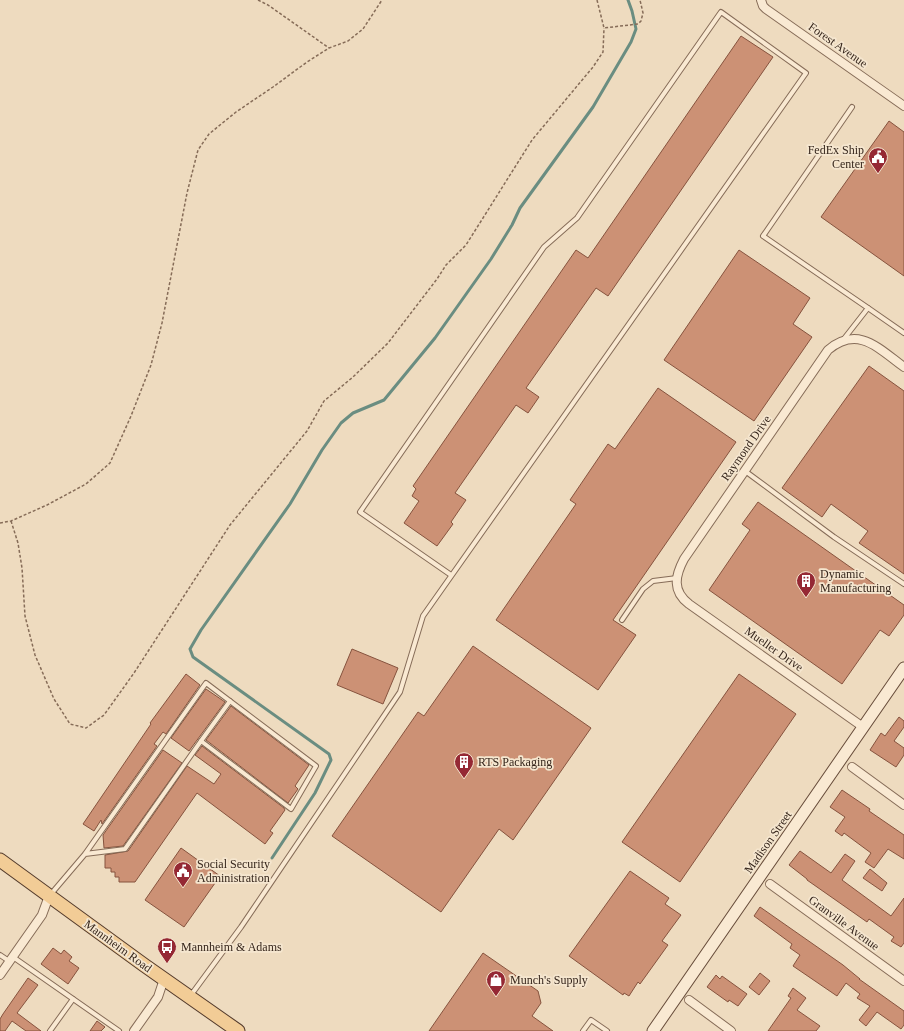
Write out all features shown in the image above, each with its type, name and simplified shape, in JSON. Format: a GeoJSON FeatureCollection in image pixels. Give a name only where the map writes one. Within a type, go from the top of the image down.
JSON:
{"type":"FeatureCollection","features":[{"type":"Feature","properties":{"kind":"main road","name":"Mannheim Road"},"geometry":{"type":"LineString","coordinates":[[0,860],[238,1031]]}},
{"type":"Feature","properties":{"kind":"street","name":"Forest Avenue"},"geometry":{"type":"LineString","coordinates":[[761,1],[766,9],[904,106]]}},
{"type":"Feature","properties":{"kind":"street","name":"Raymond Drive"},"geometry":{"type":"LineString","coordinates":[[677,582],[679,568],[684,558],[828,350],[843,340],[852,338],[861,339],[904,366]]}},
{"type":"Feature","properties":{"kind":"street","name":"Mueller Drive"},"geometry":{"type":"LineString","coordinates":[[677,582],[682,599],[863,727]]}},
{"type":"Feature","properties":{"kind":"street","name":"Madison Street"},"geometry":{"type":"LineString","coordinates":[[653,1031],[904,668]]}},
{"type":"Feature","properties":{"kind":"street"},"geometry":{"type":"LineString","coordinates":[[852,768],[904,805]]}},
{"type":"Feature","properties":{"kind":"street","name":"Granville Avenue"},"geometry":{"type":"LineString","coordinates":[[770,884],[904,981]]}},
{"type":"Feature","properties":{"kind":"street"},"geometry":{"type":"LineString","coordinates":[[0,975],[42,915],[49,896]]}},
{"type":"Feature","properties":{"kind":"street"},"geometry":{"type":"LineString","coordinates":[[134,1031],[158,997],[164,979]]}},
{"type":"Feature","properties":{"kind":"street"},"geometry":{"type":"LineString","coordinates":[[688,1000],[731,1031]]}},
{"type":"Feature","properties":{"kind":"lane"},"geometry":{"type":"LineString","coordinates":[[190,997],[241,927],[400,692],[423,616],[806,73],[721,12],[577,218],[544,247],[360,512],[451,575]]}},
{"type":"Feature","properties":{"kind":"lane"},"geometry":{"type":"LineString","coordinates":[[852,107],[763,236],[904,333]]}},
{"type":"Feature","properties":{"kind":"lane"},"geometry":{"type":"LineString","coordinates":[[843,340],[868,308]]}},
{"type":"Feature","properties":{"kind":"lane"},"geometry":{"type":"LineString","coordinates":[[744,470],[834,537],[904,584]]}},
{"type":"Feature","properties":{"kind":"lane"},"geometry":{"type":"LineString","coordinates":[[622,620],[643,589],[653,581],[677,582]]}},
{"type":"Feature","properties":{"kind":"lane"},"geometry":{"type":"LineString","coordinates":[[49,896],[85,854],[206,682],[316,766],[291,809],[201,741]]}},
{"type":"Feature","properties":{"kind":"lane"},"geometry":{"type":"LineString","coordinates":[[85,854],[125,849],[230,701]]}},
{"type":"Feature","properties":{"kind":"lane"},"geometry":{"type":"LineString","coordinates":[[0,955],[11,959],[119,1031]]}},
{"type":"Feature","properties":{"kind":"lane"},"geometry":{"type":"LineString","coordinates":[[50,1031],[73,999]]}},
{"type":"Feature","properties":{"kind":"lane"},"geometry":{"type":"LineString","coordinates":[[583,1031],[591,1020],[607,1031]]}},
{"type":"Feature","properties":{"kind":"path"},"geometry":{"type":"LineString","coordinates":[[258,0],[268,4],[329,48]]}},
{"type":"Feature","properties":{"kind":"path"},"geometry":{"type":"LineString","coordinates":[[0,523],[11,521],[48,505],[86,484],[110,463],[131,416],[151,365],[162,323],[189,185],[198,150],[209,134],[236,112],[329,48],[348,41],[363,29],[382,0]]}},
{"type":"Feature","properties":{"kind":"path"},"geometry":{"type":"LineString","coordinates":[[11,521],[18,543],[22,568],[25,616],[35,656],[54,699],[70,724],[86,728],[104,715],[134,674],[230,525],[307,431],[324,401],[353,377],[388,343],[446,265],[466,245],[532,140],[593,67],[603,52],[604,28],[597,0]]}},
{"type":"Feature","properties":{"kind":"path"},"geometry":{"type":"LineString","coordinates":[[604,28],[632,26],[638,24],[641,21],[643,13],[640,0]]}},
{"type":"Feature","properties":{"kind":"building"},"geometry":{"type":"Polygon","coordinates":[[[741,36],[773,57],[608,296],[596,288],[526,388],[539,397],[528,413],[516,405],[455,493],[466,500],[451,522],[453,524],[437,546],[404,523],[419,501],[412,496],[416,489],[413,486],[576,250],[588,258],[741,36]]]}},
{"type":"Feature","properties":{"kind":"building","name":"FedEx Ship Center"},"geometry":{"type":"Polygon","coordinates":[[[889,121],[904,132],[904,276],[821,217],[889,121]]]}},
{"type":"Feature","properties":{"kind":"building"},"geometry":{"type":"Polygon","coordinates":[[[739,250],[810,298],[793,324],[812,337],[754,421],[664,360],[739,250]]]}},
{"type":"Feature","properties":{"kind":"building"},"geometry":{"type":"Polygon","coordinates":[[[869,366],[904,391],[904,574],[859,543],[868,531],[831,504],[822,517],[782,488],[869,366]]]}},
{"type":"Feature","properties":{"kind":"building"},"geometry":{"type":"Polygon","coordinates":[[[658,388],[736,442],[613,620],[636,635],[598,690],[496,620],[576,504],[570,500],[608,444],[615,449],[658,388]]]}},
{"type":"Feature","properties":{"kind":"building","name":"Dynamic Manufacturing"},"geometry":{"type":"Polygon","coordinates":[[[758,502],[904,605],[904,615],[889,636],[880,630],[842,684],[709,590],[750,530],[742,524],[758,502]]]}},
{"type":"Feature","properties":{"kind":"building","name":"RTS Packaging"},"geometry":{"type":"Polygon","coordinates":[[[473,646],[591,728],[513,840],[499,829],[441,912],[332,836],[418,712],[424,716],[473,646]]]}},
{"type":"Feature","properties":{"kind":"building"},"geometry":{"type":"Polygon","coordinates":[[[352,649],[398,668],[383,704],[337,685],[352,649]]]}},
{"type":"Feature","properties":{"kind":"building"},"geometry":{"type":"Polygon","coordinates":[[[186,674],[200,685],[166,734],[163,732],[154,744],[157,746],[102,824],[101,820],[94,831],[83,824],[151,724],[150,723],[186,674]]]}},
{"type":"Feature","properties":{"kind":"building"},"geometry":{"type":"Polygon","coordinates":[[[739,674],[796,714],[680,882],[622,842],[739,674]]]}},
{"type":"Feature","properties":{"kind":"building"},"geometry":{"type":"Polygon","coordinates":[[[206,689],[225,702],[189,751],[171,738],[206,689]]]}},
{"type":"Feature","properties":{"kind":"building"},"geometry":{"type":"Polygon","coordinates":[[[231,706],[309,765],[295,786],[298,789],[288,803],[206,740],[231,706]]]}},
{"type":"Feature","properties":{"kind":"building"},"geometry":{"type":"Polygon","coordinates":[[[899,717],[904,721],[904,727],[894,741],[904,748],[904,755],[896,767],[870,750],[881,733],[885,736],[899,717]]]}},
{"type":"Feature","properties":{"kind":"building"},"geometry":{"type":"Polygon","coordinates":[[[202,746],[284,808],[285,810],[270,831],[273,833],[265,844],[197,793],[135,882],[119,882],[119,877],[115,877],[115,872],[111,872],[111,868],[105,868],[105,855],[128,851],[187,766],[214,784],[221,774],[195,755],[202,746]]]}},
{"type":"Feature","properties":{"kind":"building"},"geometry":{"type":"Polygon","coordinates":[[[163,750],[182,763],[123,846],[104,848],[103,835],[163,750]]]}},
{"type":"Feature","properties":{"kind":"building"},"geometry":{"type":"Polygon","coordinates":[[[842,790],[904,835],[904,859],[888,849],[874,868],[865,862],[871,853],[844,833],[842,836],[835,831],[845,817],[830,807],[842,790]]]}},
{"type":"Feature","properties":{"kind":"building","name":"Social Security Administration"},"geometry":{"type":"Polygon","coordinates":[[[181,848],[220,876],[184,927],[145,900],[181,848]]]}},
{"type":"Feature","properties":{"kind":"building"},"geometry":{"type":"Polygon","coordinates":[[[800,851],[831,873],[845,854],[855,861],[842,880],[891,916],[904,898],[904,943],[901,947],[891,941],[894,937],[869,919],[867,922],[807,880],[789,865],[800,851]]]}},
{"type":"Feature","properties":{"kind":"building"},"geometry":{"type":"Polygon","coordinates":[[[870,869],[887,883],[882,891],[863,878],[870,869]]]}},
{"type":"Feature","properties":{"kind":"building"},"geometry":{"type":"Polygon","coordinates":[[[630,871],[669,898],[665,904],[681,915],[662,941],[668,945],[640,984],[638,982],[629,996],[624,993],[623,995],[569,956],[630,871]]]}},
{"type":"Feature","properties":{"kind":"building"},"geometry":{"type":"Polygon","coordinates":[[[760,907],[843,965],[859,979],[904,1011],[904,1025],[901,1029],[877,1012],[866,1026],[859,1020],[870,1006],[857,998],[860,994],[846,983],[837,996],[793,966],[800,955],[790,948],[792,944],[754,916],[760,907]]]}},
{"type":"Feature","properties":{"kind":"building"},"geometry":{"type":"Polygon","coordinates":[[[53,948],[61,954],[64,950],[72,957],[69,961],[79,968],[68,984],[41,964],[53,948]]]}},
{"type":"Feature","properties":{"kind":"building","name":"Munch's Supply"},"geometry":{"type":"Polygon","coordinates":[[[483,953],[538,991],[541,1003],[532,1016],[553,1031],[429,1031],[483,953]]]}},
{"type":"Feature","properties":{"kind":"building"},"geometry":{"type":"Polygon","coordinates":[[[760,973],[770,981],[759,995],[749,987],[760,973]]]}},
{"type":"Feature","properties":{"kind":"building"},"geometry":{"type":"Polygon","coordinates":[[[716,975],[720,979],[722,976],[747,994],[738,1006],[729,1000],[728,1002],[707,987],[716,975]]]}},
{"type":"Feature","properties":{"kind":"building"},"geometry":{"type":"Polygon","coordinates":[[[28,978],[38,985],[17,1013],[41,1031],[26,1031],[12,1021],[5,1031],[0,1031],[0,1019],[28,978]]]}},
{"type":"Feature","properties":{"kind":"building"},"geometry":{"type":"Polygon","coordinates":[[[793,988],[806,998],[797,1010],[820,1026],[816,1031],[768,1031],[791,998],[788,996],[793,988]]]}},
{"type":"Feature","properties":{"kind":"building"},"geometry":{"type":"Polygon","coordinates":[[[97,1021],[105,1027],[101,1031],[90,1031],[97,1021]]]}},
{"type":"Feature","properties":{"kind":"waterway"},"geometry":{"type":"LineString","coordinates":[[272,858],[315,793],[331,760],[329,754],[193,657],[190,649],[201,630],[290,504],[322,450],[341,423],[353,413],[384,400],[435,338],[491,259],[512,225],[520,208],[593,107],[631,42],[636,29],[628,0]]}},
{"type":"Feature","properties":{"kind":"place","name":"FedEx Ship Center"},"geometry":{"type":"Point","coordinates":[878,174]}},
{"type":"Feature","properties":{"kind":"place","name":"Dynamic Manufacturing"},"geometry":{"type":"Point","coordinates":[806,598]}},
{"type":"Feature","properties":{"kind":"place","name":"RTS Packaging"},"geometry":{"type":"Point","coordinates":[464,779]}},
{"type":"Feature","properties":{"kind":"place","name":"Social Security Administration"},"geometry":{"type":"Point","coordinates":[183,888]}},
{"type":"Feature","properties":{"kind":"place","name":"Mannheim & Adams"},"geometry":{"type":"Point","coordinates":[167,964]}},
{"type":"Feature","properties":{"kind":"place","name":"Munch's Supply"},"geometry":{"type":"Point","coordinates":[496,997]}}]}
